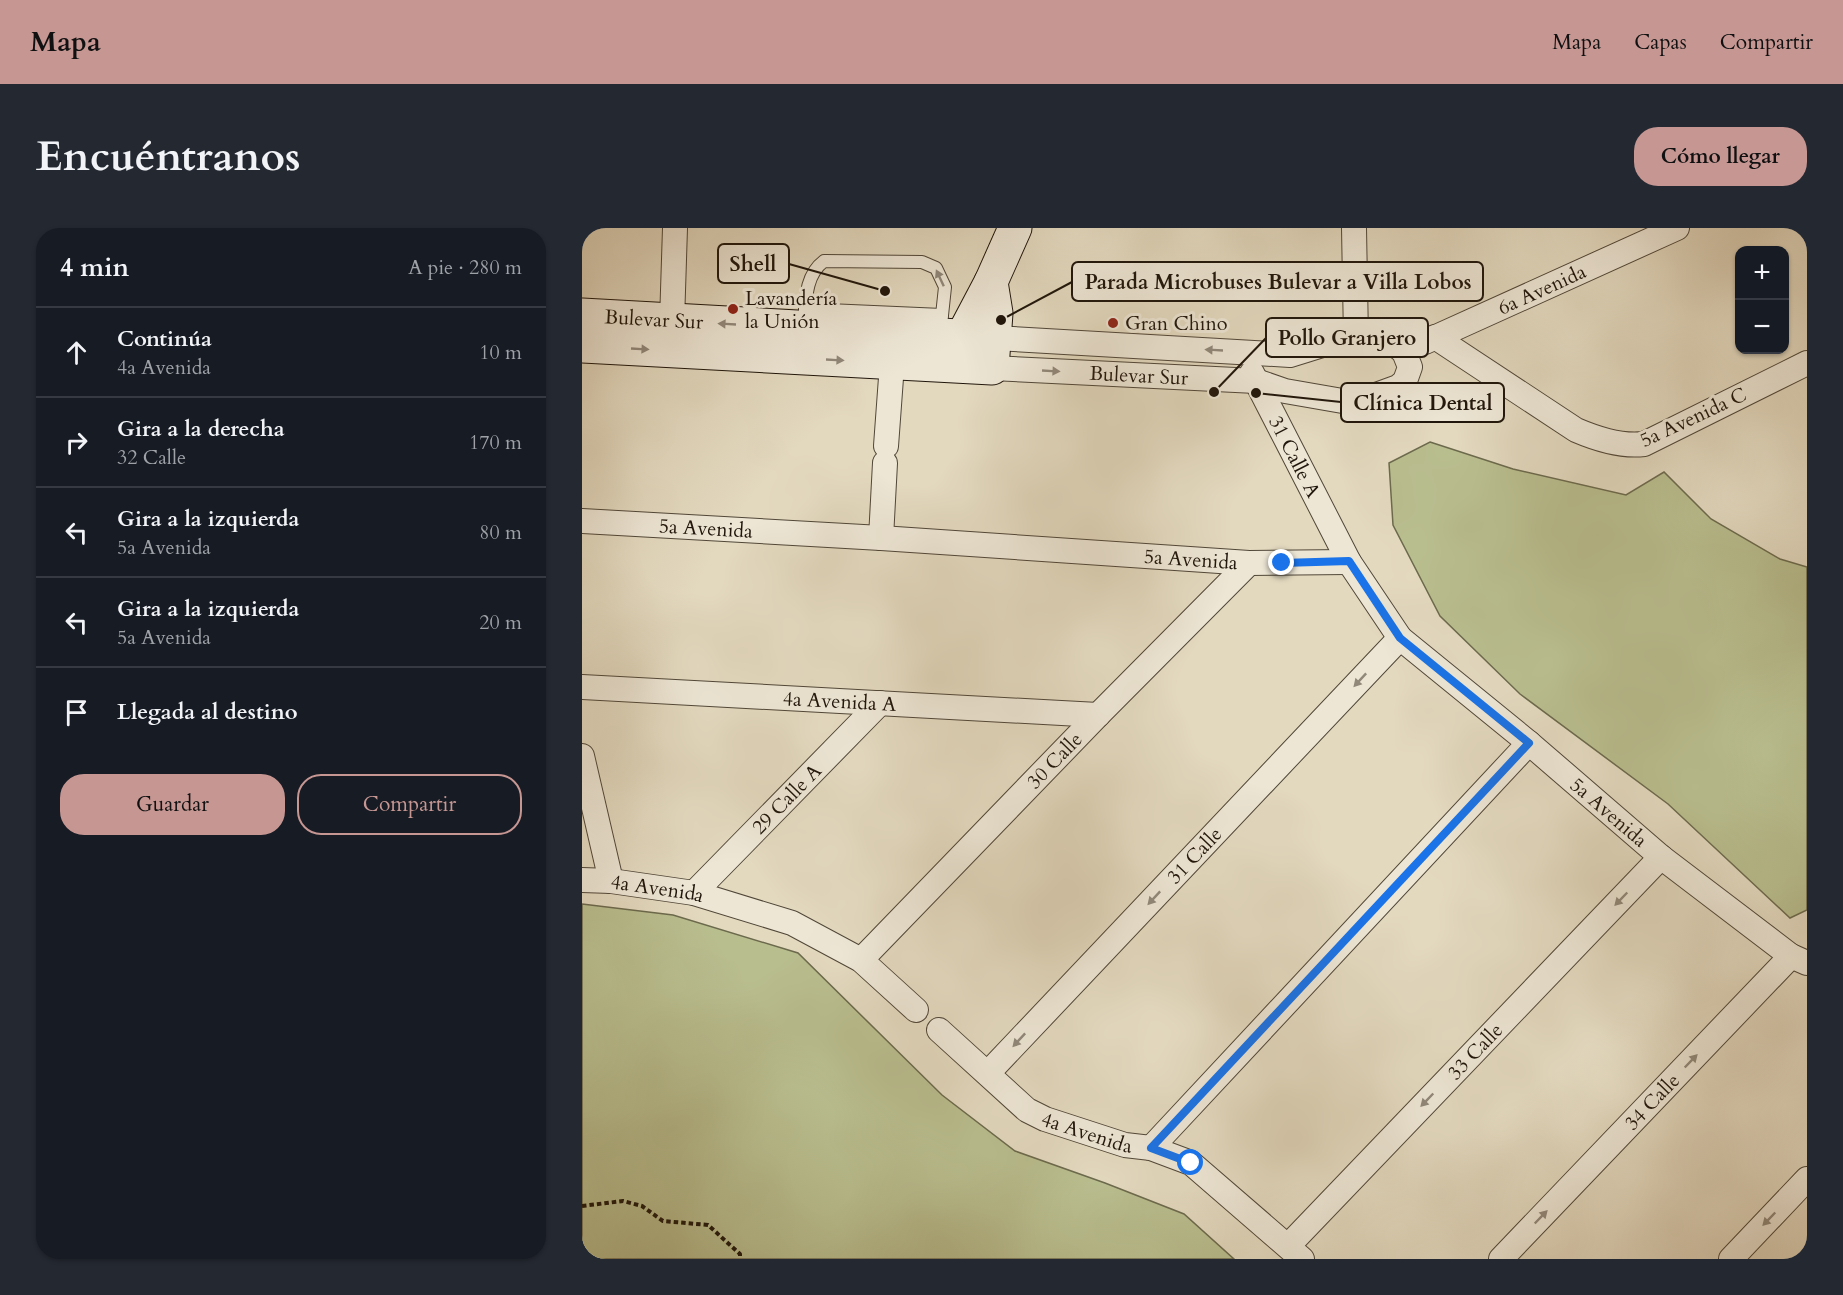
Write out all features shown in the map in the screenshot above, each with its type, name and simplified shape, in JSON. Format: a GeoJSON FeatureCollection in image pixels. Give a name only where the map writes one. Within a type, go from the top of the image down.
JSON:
{"type":"FeatureCollection","features":[{"type":"Feature","properties":{"kind":"main road"},"geometry":{"type":"LineString","coordinates":[[950,338],[991,282],[1015,228]]}},
{"type":"Feature","properties":{"kind":"main road"},"geometry":{"type":"LineString","coordinates":[[991,282],[996,313],[994,353]]}},
{"type":"Feature","properties":{"kind":"main road","name":"Bulevar Sur"},"geometry":{"type":"LineString","coordinates":[[582,315],[672,321],[804,319],[950,338],[994,353]]}},
{"type":"Feature","properties":{"kind":"main road","name":"Bulevar Sur"},"geometry":{"type":"LineString","coordinates":[[582,346],[892,364],[950,338]]}},
{"type":"Feature","properties":{"kind":"street"},"geometry":{"type":"LineString","coordinates":[[672,321],[675,228]]}},
{"type":"Feature","properties":{"kind":"street"},"geometry":{"type":"LineString","coordinates":[[1354,228],[1356,338]]}},
{"type":"Feature","properties":{"kind":"street","name":"6a Avenida"},"geometry":{"type":"LineString","coordinates":[[1404,352],[1677,228]]}},
{"type":"Feature","properties":{"kind":"street","name":"5a Avenida C"},"geometry":{"type":"LineString","coordinates":[[1435,337],[1576,430],[1632,446],[1644,444],[1807,363]]}},
{"type":"Feature","properties":{"kind":"street","name":"Bulevar Sur"},"geometry":{"type":"LineString","coordinates":[[1356,338],[1388,341],[1404,352],[1410,367],[1405,381],[1386,392],[1354,403],[1285,391],[1256,381],[994,353],[1242,351],[1290,355],[1335,341],[1356,338]]}},
{"type":"Feature","properties":{"kind":"street","name":"31 Calle A"},"geometry":{"type":"LineString","coordinates":[[1242,351],[1349,561]]}},
{"type":"Feature","properties":{"kind":"street"},"geometry":{"type":"LineString","coordinates":[[881,538],[892,364]]}},
{"type":"Feature","properties":{"kind":"street","name":"5a Avenida"},"geometry":{"type":"LineString","coordinates":[[582,521],[881,538],[1249,563],[1349,561],[1400,638],[1529,743],[1661,857],[1799,960]]}},
{"type":"Feature","properties":{"kind":"street","name":"30 Calle"},"geometry":{"type":"LineString","coordinates":[[861,960],[1249,563]]}},
{"type":"Feature","properties":{"kind":"street","name":"31 Calle"},"geometry":{"type":"LineString","coordinates":[[988,1073],[1400,638]]}},
{"type":"Feature","properties":{"kind":"street","name":"4a Avenida A"},"geometry":{"type":"LineString","coordinates":[[582,687],[1098,715]]}},
{"type":"Feature","properties":{"kind":"street","name":"29 Calle A"},"geometry":{"type":"LineString","coordinates":[[694,893],[880,703]]}},
{"type":"Feature","properties":{"kind":"street"},"geometry":{"type":"LineString","coordinates":[[1151,1148],[1529,743]]}},
{"type":"Feature","properties":{"kind":"street"},"geometry":{"type":"LineString","coordinates":[[582,756],[611,882]]}},
{"type":"Feature","properties":{"kind":"street","name":"33 Calle"},"geometry":{"type":"LineString","coordinates":[[1295,1252],[1661,857]]}},
{"type":"Feature","properties":{"kind":"street","name":"4a Avenida"},"geometry":{"type":"LineString","coordinates":[[582,880],[694,893],[792,923],[861,960],[916,1010]]}},
{"type":"Feature","properties":{"kind":"street","name":"34 Calle"},"geometry":{"type":"LineString","coordinates":[[1501,1259],[1799,960]]}},
{"type":"Feature","properties":{"kind":"street","name":"4a Avenida"},"geometry":{"type":"LineString","coordinates":[[939,1030],[1027,1110],[1045,1119],[1125,1145],[1151,1148],[1191,1163],[1295,1252]]}},
{"type":"Feature","properties":{"kind":"street"},"geometry":{"type":"LineString","coordinates":[[1731,1259],[1807,1179]]}},
{"type":"Feature","properties":{"kind":"lane"},"geometry":{"type":"LineString","coordinates":[[804,319],[807,291],[814,269],[824,261],[922,262],[936,268],[945,287],[950,338]]}},
{"type":"Feature","properties":{"kind":"path"},"geometry":{"type":"LineString","coordinates":[[582,1206],[623,1201],[642,1206],[663,1221],[708,1225],[740,1254],[740,1259]]}},
{"type":"Feature","properties":{"kind":"green space"},"geometry":{"type":"Polygon","coordinates":[[[1430,442],[1513,469],[1626,495],[1664,472],[1711,519],[1780,559],[1807,567],[1807,910],[1790,918],[1668,804],[1520,694],[1440,616],[1393,525],[1389,463],[1430,442]]]}},
{"type":"Feature","properties":{"kind":"green space"},"geometry":{"type":"Polygon","coordinates":[[[582,904],[673,915],[798,953],[942,1095],[1015,1151],[1184,1214],[1234,1259],[582,1259],[582,904]]]}},
{"type":"Feature","properties":{"kind":"place","name":"Shell"},"geometry":{"type":"Point","coordinates":[885,291]}},
{"type":"Feature","properties":{"kind":"place","name":"Lavandería la Unión"},"geometry":{"type":"Point","coordinates":[733,309]}},
{"type":"Feature","properties":{"kind":"place","name":"Parada Microbuses Bulevar a Villa Lobos"},"geometry":{"type":"Point","coordinates":[1001,320]}},
{"type":"Feature","properties":{"kind":"place","name":"Gran Chino"},"geometry":{"type":"Point","coordinates":[1113,323]}},
{"type":"Feature","properties":{"kind":"place","name":"Pollo Granjero"},"geometry":{"type":"Point","coordinates":[1214,392]}},
{"type":"Feature","properties":{"kind":"place","name":"Clínica Dental"},"geometry":{"type":"Point","coordinates":[1256,393]}},
{"type":"Feature","properties":{"kind":"route"},"geometry":{"type":"LineString","coordinates":[[1191,1163],[1151,1148],[1529,743],[1400,638],[1349,561],[1282,563]]}}]}
